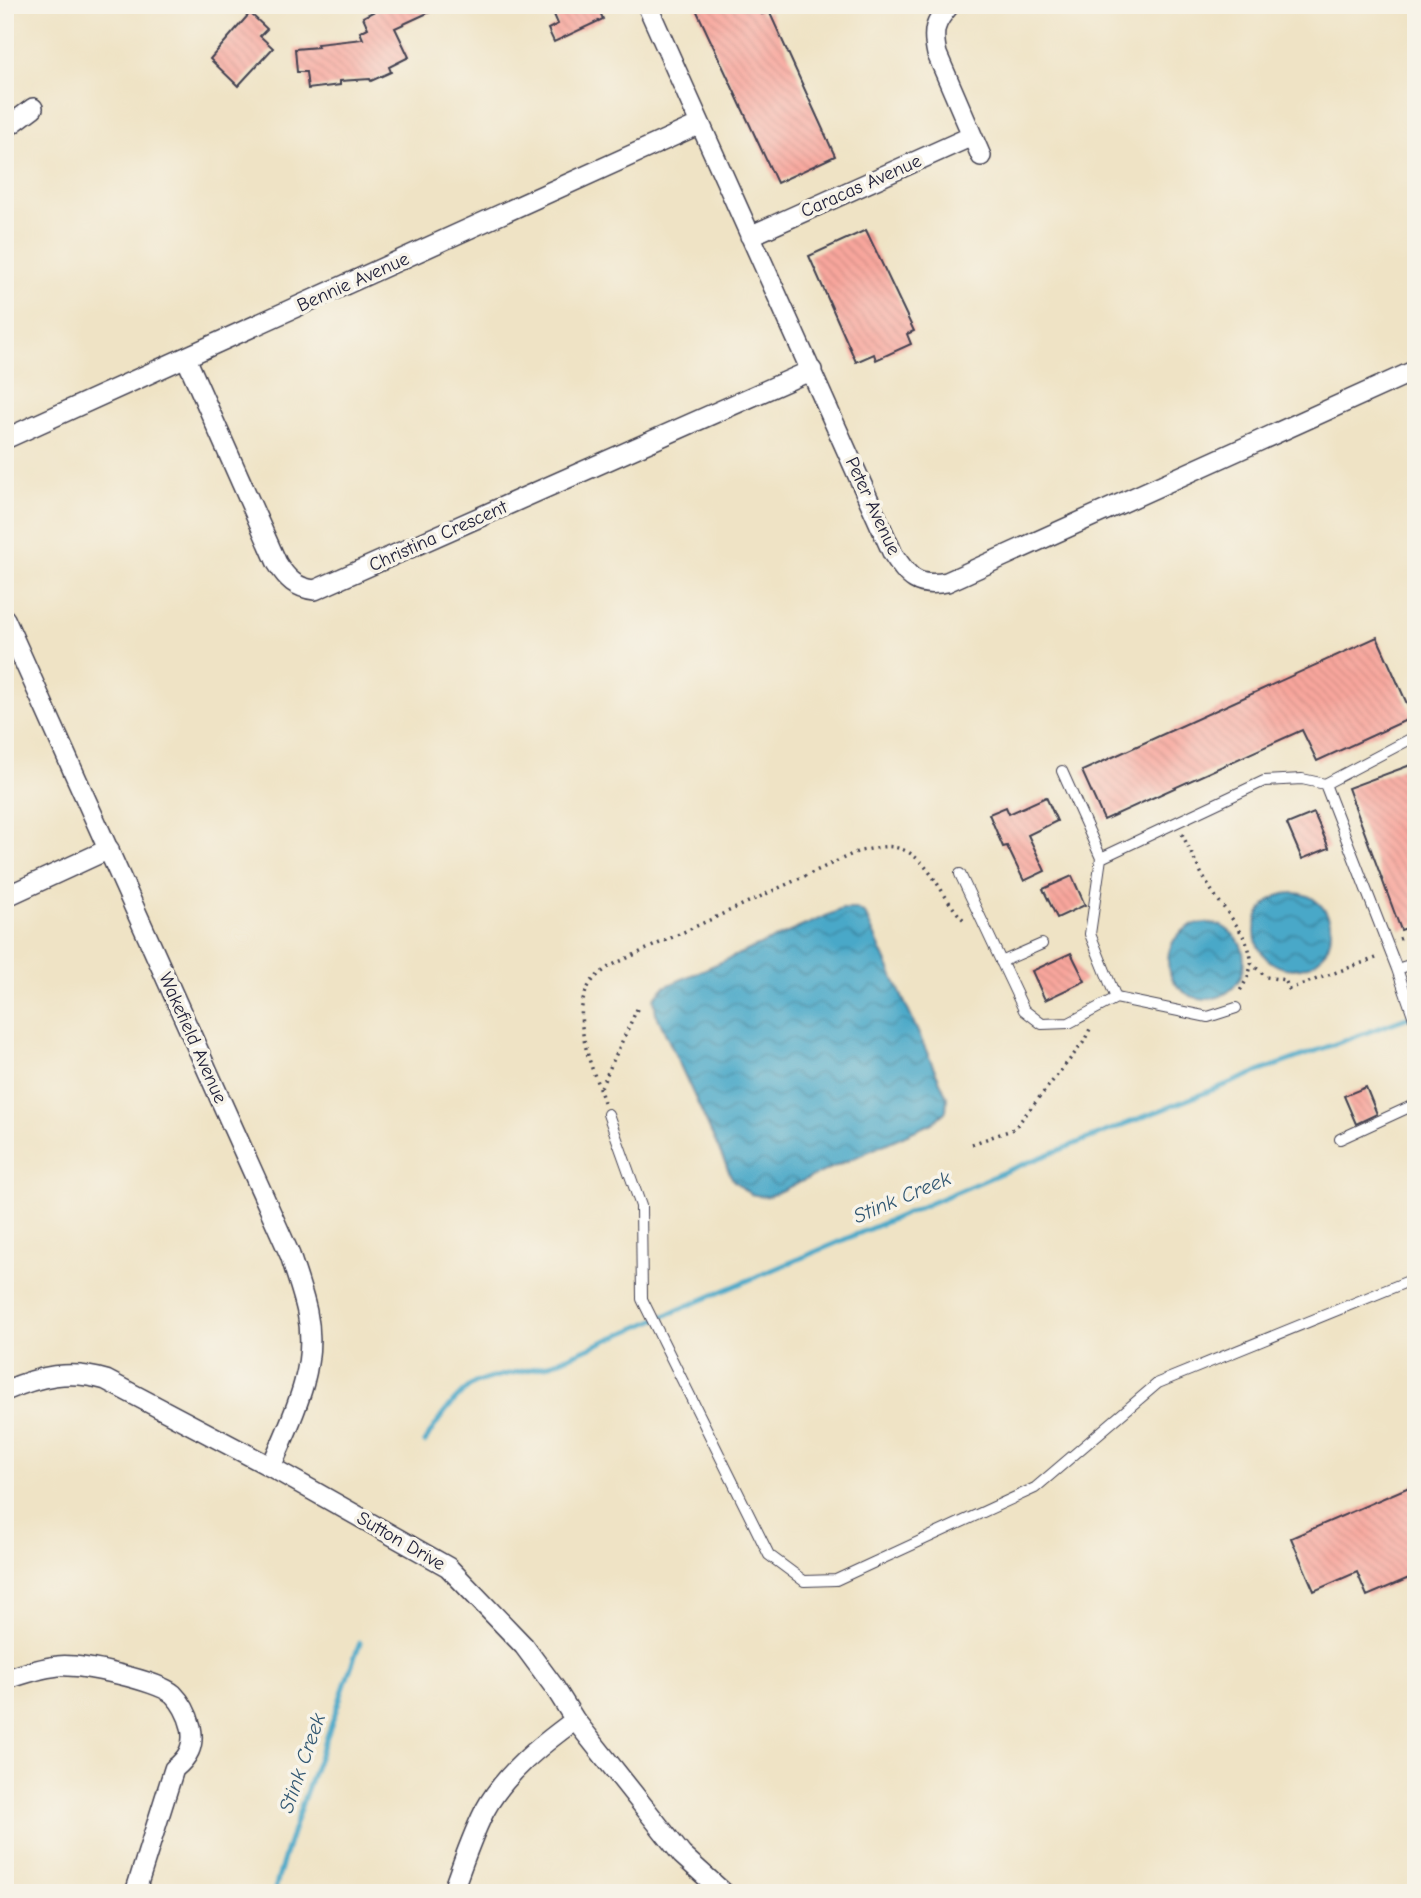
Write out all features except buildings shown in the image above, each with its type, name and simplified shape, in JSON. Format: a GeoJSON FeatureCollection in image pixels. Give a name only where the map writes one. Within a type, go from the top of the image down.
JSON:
{"type":"FeatureCollection","features":[{"type":"Feature","properties":{"kind":"street","name":"Peter Avenue"},"geometry":{"type":"LineString","coordinates":[[647,5],[893,554],[911,577],[922,584],[933,585],[960,576],[1416,370]]}},
{"type":"Feature","properties":{"kind":"street"},"geometry":{"type":"LineString","coordinates":[[950,5],[937,20],[933,37],[937,54],[981,156]]}},
{"type":"Feature","properties":{"kind":"street"},"geometry":{"type":"LineString","coordinates":[[5,129],[33,108]]}},
{"type":"Feature","properties":{"kind":"street","name":"Bennie Avenue"},"geometry":{"type":"LineString","coordinates":[[5,439],[700,124]]}},
{"type":"Feature","properties":{"kind":"street","name":"Caracas Avenue"},"geometry":{"type":"LineString","coordinates":[[750,236],[972,136]]}},
{"type":"Feature","properties":{"kind":"street","name":"Christina Crescent"},"geometry":{"type":"LineString","coordinates":[[186,358],[277,563],[285,576],[295,584],[303,589],[315,590],[812,370]]}},
{"type":"Feature","properties":{"kind":"street","name":"Wakefield Avenue"},"geometry":{"type":"LineString","coordinates":[[5,619],[290,1255],[308,1315],[309,1346],[306,1377],[292,1419],[271,1467]]}},
{"type":"Feature","properties":{"kind":"street"},"geometry":{"type":"LineString","coordinates":[[5,897],[109,849]]}},
{"type":"Feature","properties":{"kind":"street","name":"Sutton Drive"},"geometry":{"type":"LineString","coordinates":[[5,1391],[52,1375],[86,1374],[127,1390],[271,1467],[448,1567],[524,1646],[575,1720],[682,1855],[724,1893]]}},
{"type":"Feature","properties":{"kind":"street"},"geometry":{"type":"LineString","coordinates":[[5,1680],[60,1665],[90,1667],[172,1693],[188,1714],[193,1739],[186,1759],[174,1769],[135,1893]]}},
{"type":"Feature","properties":{"kind":"street"},"geometry":{"type":"LineString","coordinates":[[452,1893],[485,1810],[504,1783],[526,1759],[575,1720]]}},
{"type":"Feature","properties":{"kind":"lane"},"geometry":{"type":"LineString","coordinates":[[1101,858],[1264,781],[1302,779],[1325,784],[1416,736]]}},
{"type":"Feature","properties":{"kind":"lane"},"geometry":{"type":"LineString","coordinates":[[1062,771],[1101,858],[1090,934],[1116,998]]}},
{"type":"Feature","properties":{"kind":"lane"},"geometry":{"type":"LineString","coordinates":[[1325,784],[1416,1024]]}},
{"type":"Feature","properties":{"kind":"lane"},"geometry":{"type":"LineString","coordinates":[[960,874],[1024,1010],[1042,1024],[1069,1023],[1116,998],[1208,1017],[1232,1010]]}},
{"type":"Feature","properties":{"kind":"lane"},"geometry":{"type":"LineString","coordinates":[[1001,962],[1042,944]]}},
{"type":"Feature","properties":{"kind":"lane"},"geometry":{"type":"LineString","coordinates":[[1397,969],[1416,962]]}},
{"type":"Feature","properties":{"kind":"lane"},"geometry":{"type":"LineString","coordinates":[[1340,1139],[1416,1104]]}},
{"type":"Feature","properties":{"kind":"lane"},"geometry":{"type":"LineString","coordinates":[[608,1114],[640,1206],[642,1299],[769,1555],[804,1581],[836,1580],[1035,1488],[1158,1382],[1416,1278]]}},
{"type":"Feature","properties":{"kind":"path"},"geometry":{"type":"LineString","coordinates":[[1177,823],[1210,888],[1230,914],[1244,939],[1251,963],[1266,977],[1285,980],[1289,989],[1391,953]]}},
{"type":"Feature","properties":{"kind":"path"},"geometry":{"type":"LineString","coordinates":[[608,1114],[586,1047],[580,1012],[591,982],[610,966],[859,851],[892,846],[921,859],[953,910],[970,925],[982,920]]}},
{"type":"Feature","properties":{"kind":"path"},"geometry":{"type":"LineString","coordinates":[[1232,1010],[1251,963]]}},
{"type":"Feature","properties":{"kind":"path"},"geometry":{"type":"LineString","coordinates":[[600,1089],[638,1007]]}},
{"type":"Feature","properties":{"kind":"path"},"geometry":{"type":"LineString","coordinates":[[972,1144],[1013,1129],[1083,1043],[1092,1026],[1087,1013]]}},
{"type":"Feature","properties":{"kind":"water"},"geometry":{"type":"Polygon","coordinates":[[[1293,893],[1308,896],[1320,904],[1328,916],[1331,931],[1328,946],[1320,958],[1308,966],[1293,969],[1278,966],[1266,958],[1258,946],[1255,931],[1258,916],[1266,904],[1278,896],[1293,893]]]}},
{"type":"Feature","properties":{"kind":"water"},"geometry":{"type":"Polygon","coordinates":[[[842,909],[856,909],[865,914],[947,1097],[946,1111],[932,1123],[767,1197],[750,1194],[733,1180],[656,1013],[654,998],[664,987],[842,909]]]}},
{"type":"Feature","properties":{"kind":"water"},"geometry":{"type":"Polygon","coordinates":[[[1206,923],[1221,926],[1233,934],[1241,946],[1244,961],[1241,976],[1233,988],[1221,996],[1206,999],[1191,996],[1179,988],[1171,976],[1168,961],[1171,946],[1179,934],[1191,926],[1206,923]]]}},
{"type":"Feature","properties":{"kind":"waterway","name":"Stink Creek"},"geometry":{"type":"LineString","coordinates":[[425,1442],[454,1401],[475,1383],[546,1366],[1006,1171],[1258,1072],[1412,1016]]}},
{"type":"Feature","properties":{"kind":"waterway","name":"Stink Creek"},"geometry":{"type":"LineString","coordinates":[[274,1893],[298,1816],[360,1643]]}}]}
